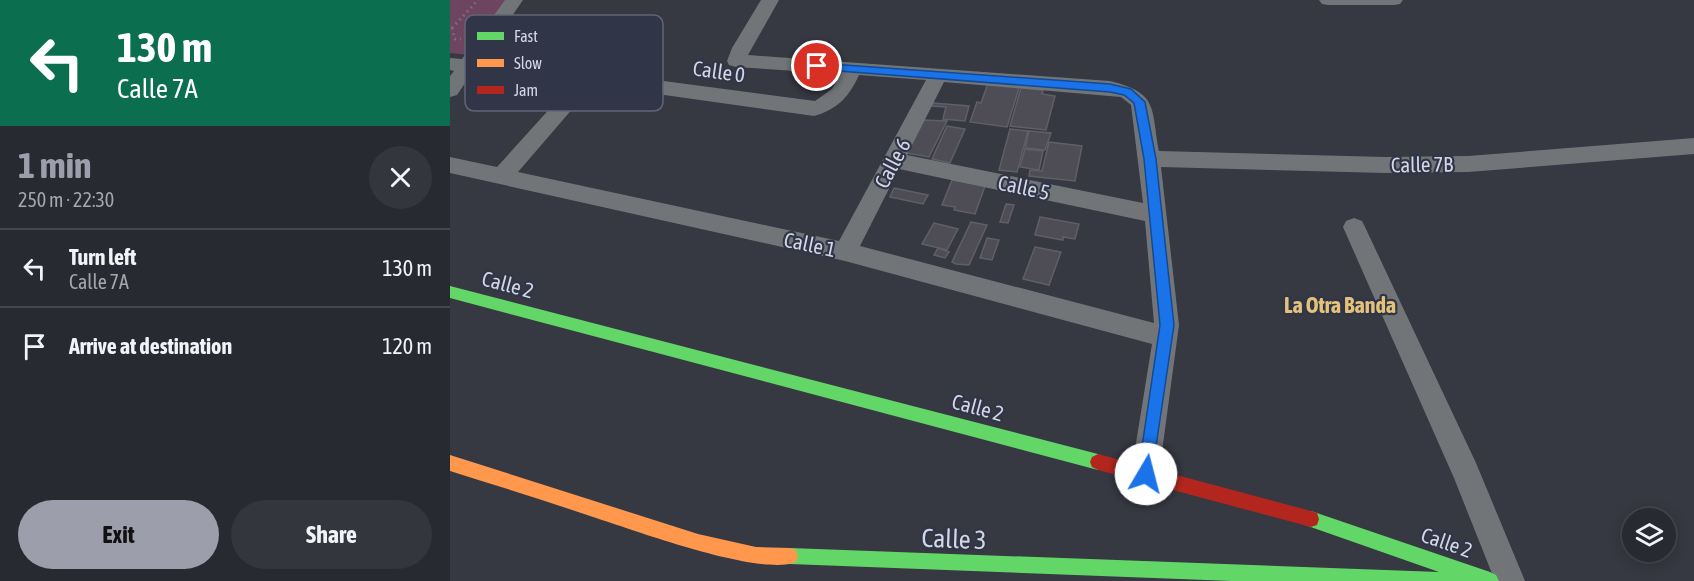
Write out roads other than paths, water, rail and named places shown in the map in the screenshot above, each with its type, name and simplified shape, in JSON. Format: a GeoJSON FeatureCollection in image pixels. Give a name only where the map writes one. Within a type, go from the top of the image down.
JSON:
{"type":"FeatureCollection","features":[{"type":"Feature","properties":{"kind":"street"},"geometry":{"type":"LineString","coordinates":[[501,15],[514,0]]}},
{"type":"Feature","properties":{"kind":"street"},"geometry":{"type":"LineString","coordinates":[[770,0],[741,48],[736,61],[1110,88],[1127,92],[1140,102],[1150,159],[1167,325],[1146,474]]}},
{"type":"Feature","properties":{"kind":"street"},"geometry":{"type":"LineString","coordinates":[[1328,0],[1394,0]]}},
{"type":"Feature","properties":{"kind":"street"},"geometry":{"type":"LineString","coordinates":[[450,90],[459,65]]}},
{"type":"Feature","properties":{"kind":"street","name":"Calle 0"},"geometry":{"type":"LineString","coordinates":[[663,88],[814,108],[828,104],[838,96],[853,68]]}},
{"type":"Feature","properties":{"kind":"street","name":"Calle 6"},"geometry":{"type":"LineString","coordinates":[[845,252],[938,75]]}},
{"type":"Feature","properties":{"kind":"street"},"geometry":{"type":"LineString","coordinates":[[501,177],[559,111]]}},
{"type":"Feature","properties":{"kind":"street","name":"Calle 7B"},"geometry":{"type":"LineString","coordinates":[[1150,159],[1385,165],[1456,164],[1546,159],[1694,146]]}},
{"type":"Feature","properties":{"kind":"street","name":"Calle 5"},"geometry":{"type":"LineString","coordinates":[[893,160],[1154,214]]}},
{"type":"Feature","properties":{"kind":"street","name":"Calle 1"},"geometry":{"type":"LineString","coordinates":[[450,165],[845,252],[1166,337]]}},
{"type":"Feature","properties":{"kind":"street"},"geometry":{"type":"LineString","coordinates":[[1354,227],[1466,473],[1510,581]]}},
{"type":"Feature","properties":{"kind":"street","name":"Calle 2"},"geometry":{"type":"LineString","coordinates":[[450,292],[1321,522],[1490,581]]}},
{"type":"Feature","properties":{"kind":"street","name":"Calle 3"},"geometry":{"type":"LineString","coordinates":[[450,464],[698,542],[756,555],[1471,581]]}},
{"type":"Feature","properties":{"kind":"district","name":"La Otra Banda"},"geometry":{"type":"Point","coordinates":[1340,305]}}]}
